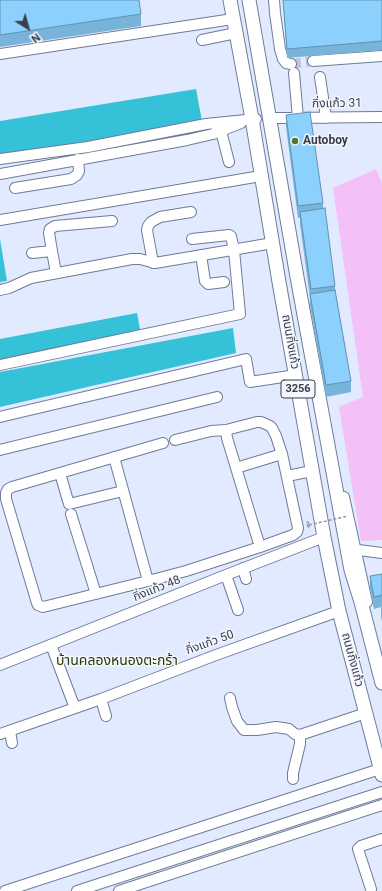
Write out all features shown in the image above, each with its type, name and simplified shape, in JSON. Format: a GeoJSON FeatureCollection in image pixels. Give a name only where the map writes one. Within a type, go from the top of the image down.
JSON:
{"type":"FeatureCollection","features":[{"type":"Feature","properties":{"kind":"main road","name":"ถนนกิ่งแก้ว"},"geometry":{"type":"LineString","coordinates":[[230,0],[236,33],[259,119],[300,294],[351,549],[351,570],[381,674]]}},
{"type":"Feature","properties":{"kind":"main road","name":"ถนนกิ่งแก้ว"},"geometry":{"type":"LineString","coordinates":[[249,0],[259,119],[261,176],[312,471],[339,612],[381,772]]}},
{"type":"Feature","properties":{"kind":"street"},"geometry":{"type":"LineString","coordinates":[[274,0],[280,49],[283,59],[292,68],[298,118]]}},
{"type":"Feature","properties":{"kind":"street"},"geometry":{"type":"LineString","coordinates":[[0,54],[233,19]]}},
{"type":"Feature","properties":{"kind":"street"},"geometry":{"type":"LineString","coordinates":[[202,40],[236,33]]}},
{"type":"Feature","properties":{"kind":"street"},"geometry":{"type":"LineString","coordinates":[[313,61],[382,56]]}},
{"type":"Feature","properties":{"kind":"street"},"geometry":{"type":"LineString","coordinates":[[320,77],[326,118]]}},
{"type":"Feature","properties":{"kind":"street","name":"กิ่งแก้ว 31"},"geometry":{"type":"LineString","coordinates":[[259,119],[382,117]]}},
{"type":"Feature","properties":{"kind":"street"},"geometry":{"type":"LineString","coordinates":[[0,174],[186,140],[213,134],[259,119]]}},
{"type":"Feature","properties":{"kind":"street"},"geometry":{"type":"LineString","coordinates":[[0,160],[88,147],[206,124],[259,119]]}},
{"type":"Feature","properties":{"kind":"street"},"geometry":{"type":"LineString","coordinates":[[221,131],[229,162]]}},
{"type":"Feature","properties":{"kind":"street"},"geometry":{"type":"LineString","coordinates":[[15,188],[71,179],[79,171],[78,160]]}},
{"type":"Feature","properties":{"kind":"street"},"geometry":{"type":"LineString","coordinates":[[0,220],[261,176]]}},
{"type":"Feature","properties":{"kind":"street"},"geometry":{"type":"LineString","coordinates":[[152,263],[147,230],[151,222],[160,216],[191,212]]}},
{"type":"Feature","properties":{"kind":"street"},"geometry":{"type":"LineString","coordinates":[[56,273],[49,232],[52,227],[112,221]]}},
{"type":"Feature","properties":{"kind":"street"},"geometry":{"type":"LineString","coordinates":[[0,365],[240,314],[232,237],[229,235],[192,238]]}},
{"type":"Feature","properties":{"kind":"street"},"geometry":{"type":"LineString","coordinates":[[0,290],[9,288],[26,280],[132,259],[144,260],[152,263],[273,244]]}},
{"type":"Feature","properties":{"kind":"street"},"geometry":{"type":"LineString","coordinates":[[32,253],[52,251]]}},
{"type":"Feature","properties":{"kind":"street"},"geometry":{"type":"LineString","coordinates":[[201,255],[205,281],[208,284],[224,282]]}},
{"type":"Feature","properties":{"kind":"street"},"geometry":{"type":"LineString","coordinates":[[0,417],[246,359],[250,382],[296,375]]}},
{"type":"Feature","properties":{"kind":"street"},"geometry":{"type":"LineString","coordinates":[[0,450],[217,397]]}},
{"type":"Feature","properties":{"kind":"street"},"geometry":{"type":"LineString","coordinates":[[163,443],[8,489],[6,499],[37,603],[41,606],[148,582],[260,547],[293,535],[297,532],[298,528],[282,454],[276,436],[270,426],[257,422],[175,440]]}},
{"type":"Feature","properties":{"kind":"street"},"geometry":{"type":"LineString","coordinates":[[226,430],[260,547]]}},
{"type":"Feature","properties":{"kind":"street"},"geometry":{"type":"LineString","coordinates":[[236,468],[282,454]]}},
{"type":"Feature","properties":{"kind":"street"},"geometry":{"type":"LineString","coordinates":[[114,457],[148,582]]}},
{"type":"Feature","properties":{"kind":"street"},"geometry":{"type":"LineString","coordinates":[[287,476],[312,471]]}},
{"type":"Feature","properties":{"kind":"street"},"geometry":{"type":"LineString","coordinates":[[60,473],[96,594]]}},
{"type":"Feature","properties":{"kind":"street"},"geometry":{"type":"LineString","coordinates":[[69,506],[123,491]]}},
{"type":"Feature","properties":{"kind":"street","name":"กิ่งแก้ว 48"},"geometry":{"type":"LineString","coordinates":[[0,665],[324,537]]}},
{"type":"Feature","properties":{"kind":"street"},"geometry":{"type":"LineString","coordinates":[[351,549],[382,553]]}},
{"type":"Feature","properties":{"kind":"street"},"geometry":{"type":"LineString","coordinates":[[243,568],[246,579]]}},
{"type":"Feature","properties":{"kind":"street"},"geometry":{"type":"LineString","coordinates":[[226,575],[238,610]]}},
{"type":"Feature","properties":{"kind":"street","name":"กิ่งแก้ว 50"},"geometry":{"type":"LineString","coordinates":[[5,733],[101,699],[216,655],[339,612]]}},
{"type":"Feature","properties":{"kind":"street"},"geometry":{"type":"LineString","coordinates":[[51,645],[75,708]]}},
{"type":"Feature","properties":{"kind":"street"},"geometry":{"type":"LineString","coordinates":[[230,698],[237,721],[244,730],[257,730],[276,727],[289,729],[295,734],[300,735],[366,713]]}},
{"type":"Feature","properties":{"kind":"street"},"geometry":{"type":"LineString","coordinates":[[101,699],[106,716]]}},
{"type":"Feature","properties":{"kind":"street"},"geometry":{"type":"LineString","coordinates":[[5,733],[12,743]]}},
{"type":"Feature","properties":{"kind":"street"},"geometry":{"type":"LineString","coordinates":[[293,779],[300,744],[300,735]]}},
{"type":"Feature","properties":{"kind":"street"},"geometry":{"type":"LineString","coordinates":[[5,891],[381,772]]}},
{"type":"Feature","properties":{"kind":"street"},"geometry":{"type":"LineString","coordinates":[[77,891],[382,792]]}},
{"type":"Feature","properties":{"kind":"street"},"geometry":{"type":"LineString","coordinates":[[119,891],[382,805]]}},
{"type":"Feature","properties":{"kind":"street"},"geometry":{"type":"LineString","coordinates":[[371,889],[358,849],[361,846],[382,839]]}},
{"type":"Feature","properties":{"kind":"path"},"geometry":{"type":"LineString","coordinates":[[308,526],[348,516]]}},
{"type":"Feature","properties":{"kind":"shaded area"},"geometry":{"type":"Polygon","coordinates":[[[376,169],[382,183],[382,540],[361,541],[339,407],[363,397],[333,188],[376,169]]]}},
{"type":"Feature","properties":{"kind":"water"},"geometry":{"type":"Polygon","coordinates":[[[196,89],[202,121],[0,163],[0,121],[196,89]]]}},
{"type":"Feature","properties":{"kind":"water"},"geometry":{"type":"Polygon","coordinates":[[[0,239],[7,281],[0,282],[0,239]]]}},
{"type":"Feature","properties":{"kind":"water"},"geometry":{"type":"Polygon","coordinates":[[[137,313],[142,340],[0,367],[0,339],[137,313]]]}},
{"type":"Feature","properties":{"kind":"water"},"geometry":{"type":"Polygon","coordinates":[[[233,328],[236,353],[0,407],[0,372],[233,328]]]}},
{"type":"Feature","properties":{"kind":"building"},"geometry":{"type":"Polygon","coordinates":[[[0,0],[139,0],[141,14],[0,35],[0,0]]]}},
{"type":"Feature","properties":{"kind":"building"},"geometry":{"type":"Polygon","coordinates":[[[283,0],[382,0],[382,41],[287,49],[283,0]]]}},
{"type":"Feature","properties":{"kind":"building"},"geometry":{"type":"Polygon","coordinates":[[[310,112],[323,203],[298,206],[286,115],[310,112]]]}},
{"type":"Feature","properties":{"kind":"building"},"geometry":{"type":"Polygon","coordinates":[[[325,208],[335,286],[311,289],[300,212],[325,208]]]}},
{"type":"Feature","properties":{"kind":"building"},"geometry":{"type":"Polygon","coordinates":[[[335,290],[351,381],[326,385],[310,294],[335,290]]]}},
{"type":"Feature","properties":{"kind":"building"},"geometry":{"type":"Polygon","coordinates":[[[382,574],[382,595],[374,597],[370,576],[382,574]]]}},
{"type":"Feature","properties":{"kind":"tunnel"},"geometry":{"type":"LineString","coordinates":[[291,64],[313,61]]}},
{"type":"Feature","properties":{"kind":"place","name":"Autoboy"},"geometry":{"type":"Point","coordinates":[295,141]}},
{"type":"Feature","properties":{"kind":"district","name":"บ้านคลองหนองตะกร้า"},"geometry":{"type":"Point","coordinates":[117,661]}}]}
